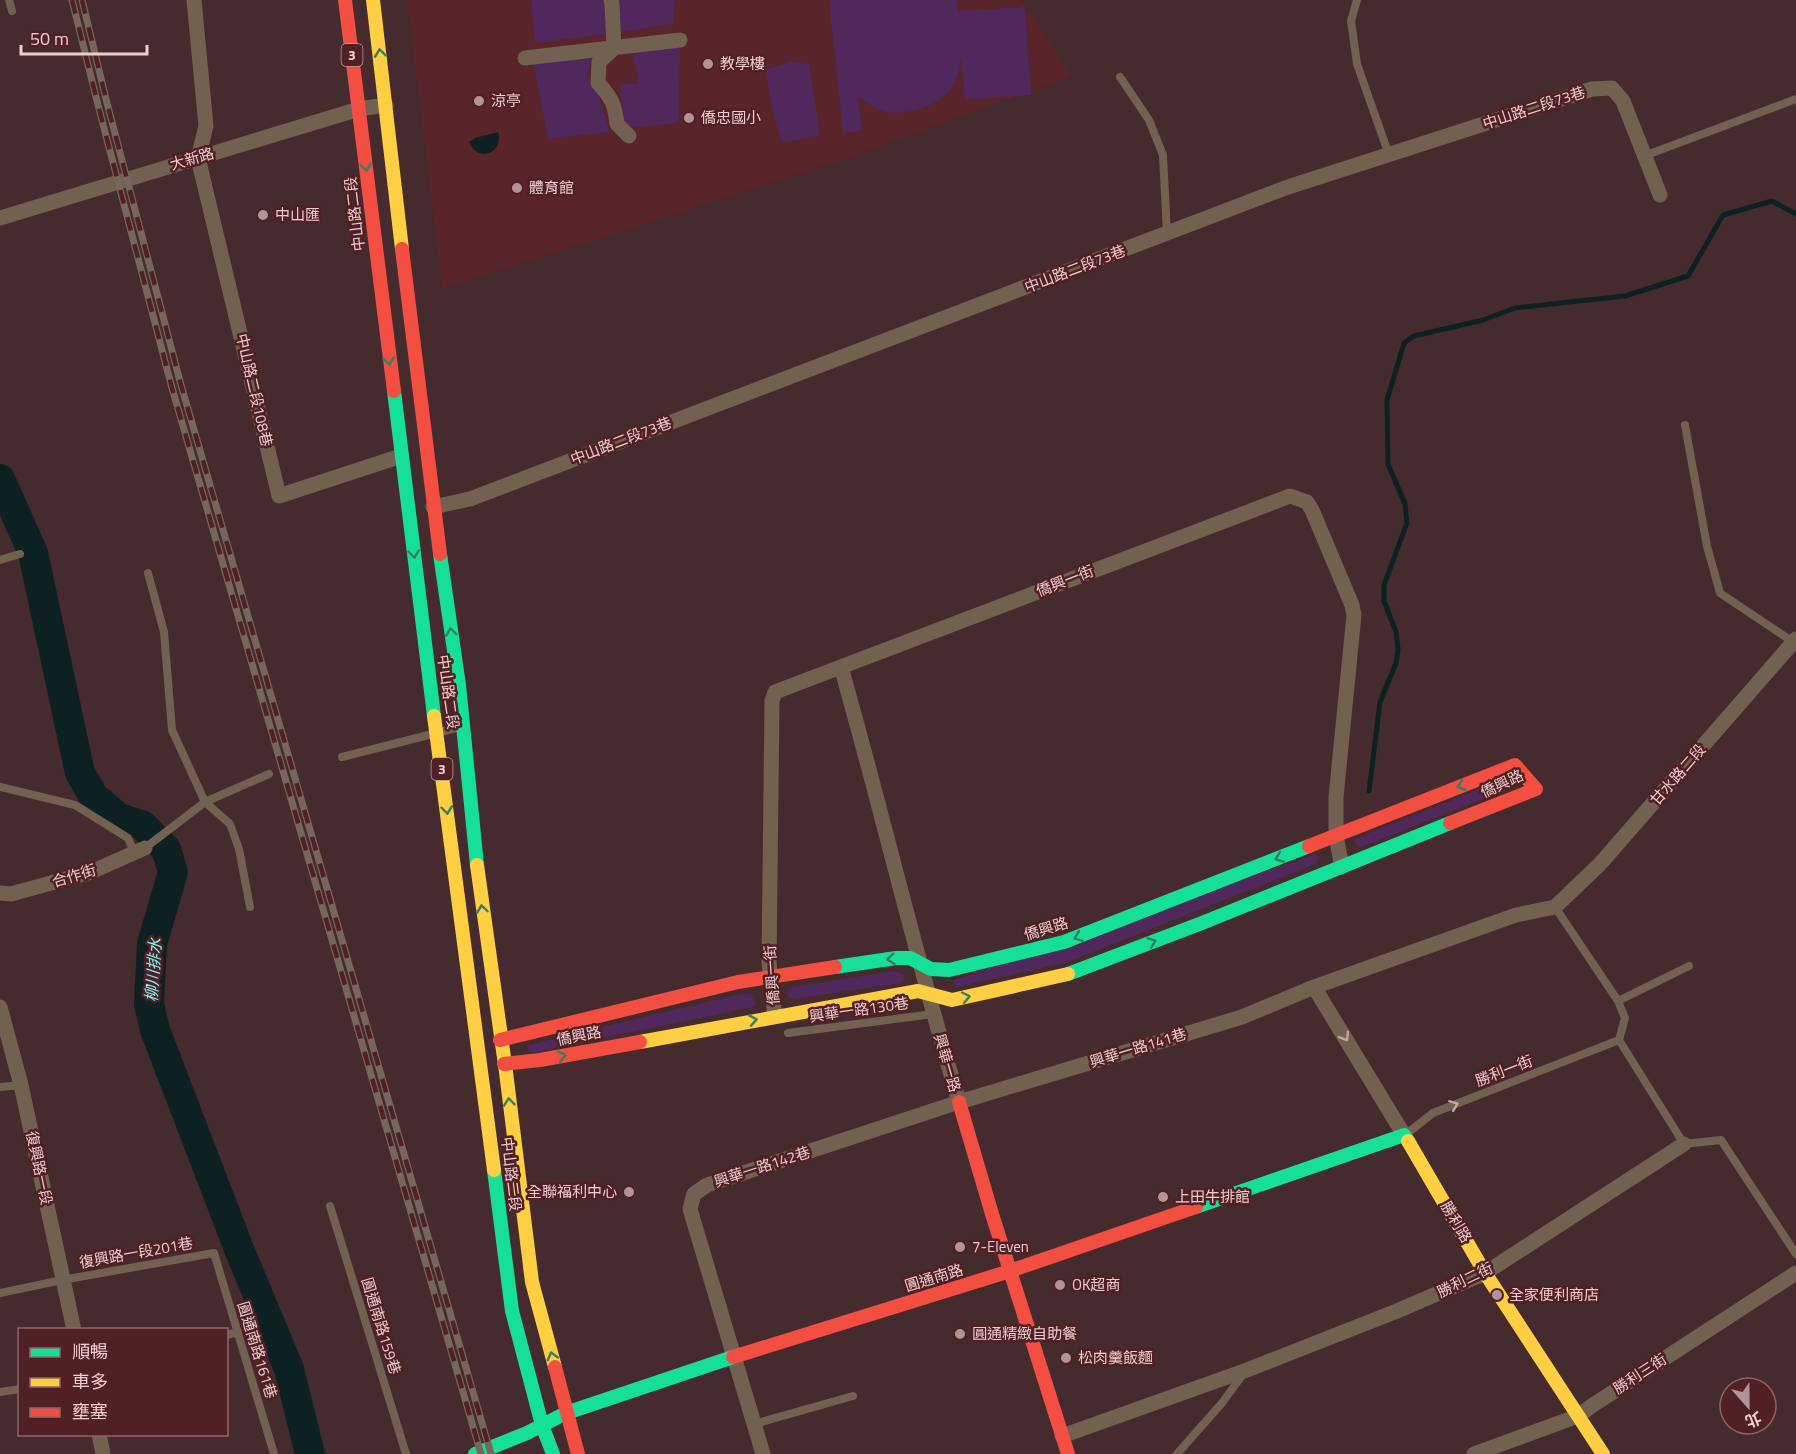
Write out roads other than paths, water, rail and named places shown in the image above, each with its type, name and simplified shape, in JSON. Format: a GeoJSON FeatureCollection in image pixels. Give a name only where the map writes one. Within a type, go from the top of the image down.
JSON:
{"type":"FeatureCollection","features":[{"type":"Feature","properties":{"kind":"street"},"geometry":{"type":"LineString","coordinates":[[194,0],[206,126],[198,158]]}},
{"type":"Feature","properties":{"kind":"street","name":"中山路二段"},"geometry":{"type":"LineString","coordinates":[[345,0],[401,456],[512,1311],[542,1425],[553,1454]]}},
{"type":"Feature","properties":{"kind":"street","name":"中山路二段"},"geometry":{"type":"LineString","coordinates":[[373,0],[433,507],[459,685],[479,888],[532,1282],[578,1454]]}},
{"type":"Feature","properties":{"kind":"street"},"geometry":{"type":"LineString","coordinates":[[611,0],[614,48]]}},
{"type":"Feature","properties":{"kind":"street"},"geometry":{"type":"LineString","coordinates":[[525,58],[680,40]]}},
{"type":"Feature","properties":{"kind":"street"},"geometry":{"type":"LineString","coordinates":[[614,48],[598,62],[598,84],[616,107],[617,124],[629,136]]}},
{"type":"Feature","properties":{"kind":"street","name":"中山路二段73巷"},"geometry":{"type":"LineString","coordinates":[[433,507],[470,499],[1285,188],[1592,89],[1612,88],[1623,101],[1660,195]]}},
{"type":"Feature","properties":{"kind":"street","name":"大新路"},"geometry":{"type":"LineString","coordinates":[[0,218],[359,109],[386,105]]}},
{"type":"Feature","properties":{"kind":"street","name":"中山路二段108巷"},"geometry":{"type":"LineString","coordinates":[[198,158],[279,496],[401,456]]}},
{"type":"Feature","properties":{"kind":"street","name":"僑興一街"},"geometry":{"type":"LineString","coordinates":[[775,1016],[769,962],[772,702],[775,692],[1290,496],[1307,502],[1312,510],[1352,605],[1354,615],[1336,797],[1336,836],[1342,867]]}},
{"type":"Feature","properties":{"kind":"street","name":"甘水路二段"},"geometry":{"type":"LineString","coordinates":[[1555,907],[1600,864],[1795,640]]}},
{"type":"Feature","properties":{"kind":"street","name":"興華一路"},"geometry":{"type":"LineString","coordinates":[[841,667],[933,1014],[1068,1454]]}},
{"type":"Feature","properties":{"kind":"street","name":"僑興路"},"geometry":{"type":"LineString","coordinates":[[500,1040],[770,976],[896,958],[910,958],[931,969],[948,970],[1055,945],[1515,765],[1536,789],[1068,974],[952,1000],[918,991],[540,1060],[504,1064]]}},
{"type":"Feature","properties":{"kind":"street","name":"合作街"},"geometry":{"type":"LineString","coordinates":[[0,893],[11,894],[91,872],[140,850]]}},
{"type":"Feature","properties":{"kind":"street","name":"興華一路141巷"},"geometry":{"type":"LineString","coordinates":[[959,1102],[1242,1017],[1314,987],[1516,915],[1555,907]]}},
{"type":"Feature","properties":{"kind":"street","name":"勝利路"},"geometry":{"type":"LineString","coordinates":[[1314,987],[1485,1273],[1603,1454]]}},
{"type":"Feature","properties":{"kind":"street","name":"復興路一段"},"geometry":{"type":"LineString","coordinates":[[0,1007],[21,1085],[74,1328]]}},
{"type":"Feature","properties":{"kind":"street","name":"興華一路142巷"},"geometry":{"type":"LineString","coordinates":[[733,1358],[690,1209],[694,1194],[707,1185],[959,1102]]}},
{"type":"Feature","properties":{"kind":"street","name":"圓通南路"},"geometry":{"type":"LineString","coordinates":[[475,1454],[566,1413],[1010,1271],[1404,1135]]}},
{"type":"Feature","properties":{"kind":"street","name":"勝利二街"},"geometry":{"type":"LineString","coordinates":[[1062,1436],[1247,1370],[1397,1311],[1485,1273],[1684,1144]]}},
{"type":"Feature","properties":{"kind":"street","name":"勝利三街"},"geometry":{"type":"LineString","coordinates":[[1474,1454],[1578,1416],[1796,1273]]}},
{"type":"Feature","properties":{"kind":"street"},"geometry":{"type":"LineString","coordinates":[[733,1358],[763,1454]]}},
{"type":"Feature","properties":{"kind":"street"},"geometry":{"type":"LineString","coordinates":[[99,1436],[103,1454]]}},
{"type":"Feature","properties":{"kind":"lane"},"geometry":{"type":"LineString","coordinates":[[9,0],[12,11]]}},
{"type":"Feature","properties":{"kind":"lane"},"geometry":{"type":"LineString","coordinates":[[1357,0],[1351,21],[1357,64],[1389,155]]}},
{"type":"Feature","properties":{"kind":"lane"},"geometry":{"type":"LineString","coordinates":[[1120,77],[1149,120],[1163,155],[1167,234]]}},
{"type":"Feature","properties":{"kind":"lane"},"geometry":{"type":"LineString","coordinates":[[1644,156],[1796,99]]}},
{"type":"Feature","properties":{"kind":"lane"},"geometry":{"type":"LineString","coordinates":[[1685,425],[1707,546],[1720,593],[1795,640]]}},
{"type":"Feature","properties":{"kind":"lane"},"geometry":{"type":"LineString","coordinates":[[0,560],[20,554]]}},
{"type":"Feature","properties":{"kind":"lane"},"geometry":{"type":"LineString","coordinates":[[148,573],[164,632],[172,730],[205,802],[230,824],[238,849],[250,908]]}},
{"type":"Feature","properties":{"kind":"lane"},"geometry":{"type":"LineString","coordinates":[[342,757],[462,727]]}},
{"type":"Feature","properties":{"kind":"lane"},"geometry":{"type":"LineString","coordinates":[[0,787],[75,805],[128,838],[140,850],[205,802],[269,774]]}},
{"type":"Feature","properties":{"kind":"lane"},"geometry":{"type":"LineString","coordinates":[[1555,907],[1618,1001],[1625,1018],[1619,1041],[1684,1144]]}},
{"type":"Feature","properties":{"kind":"lane"},"geometry":{"type":"LineString","coordinates":[[1618,1001],[1689,966]]}},
{"type":"Feature","properties":{"kind":"lane","name":"興華一路130巷"},"geometry":{"type":"LineString","coordinates":[[788,1033],[933,1014]]}},
{"type":"Feature","properties":{"kind":"lane","name":"勝利一街"},"geometry":{"type":"LineString","coordinates":[[1404,1135],[1433,1113],[1619,1041]]}},
{"type":"Feature","properties":{"kind":"lane"},"geometry":{"type":"LineString","coordinates":[[0,1087],[21,1085]]}},
{"type":"Feature","properties":{"kind":"lane","name":"勝利二街"},"geometry":{"type":"LineString","coordinates":[[1684,1144],[1721,1140],[1796,1254]]}},
{"type":"Feature","properties":{"kind":"lane","name":"圓通南路159巷"},"geometry":{"type":"LineString","coordinates":[[330,1206],[406,1454]]}},
{"type":"Feature","properties":{"kind":"lane","name":"復興路一段201巷"},"geometry":{"type":"LineString","coordinates":[[0,1293],[214,1253]]}},
{"type":"Feature","properties":{"kind":"lane","name":"圓通南路161巷"},"geometry":{"type":"LineString","coordinates":[[214,1253],[274,1454]]}},
{"type":"Feature","properties":{"kind":"lane"},"geometry":{"type":"LineString","coordinates":[[228,1334],[238,1332]]}},
{"type":"Feature","properties":{"kind":"lane"},"geometry":{"type":"LineString","coordinates":[[1177,1454],[1222,1403],[1247,1370]]}},
{"type":"Feature","properties":{"kind":"lane"},"geometry":{"type":"LineString","coordinates":[[0,1392],[18,1389]]}},
{"type":"Feature","properties":{"kind":"lane"},"geometry":{"type":"LineString","coordinates":[[754,1424],[853,1396]]}},
{"type":"Feature","properties":{"kind":"water"},"geometry":{"type":"Polygon","coordinates":[[[498,132],[497,146],[489,153],[478,152],[469,142],[475,138],[498,132]]]}},
{"type":"Feature","properties":{"kind":"waterway"},"geometry":{"type":"LineString","coordinates":[[1369,791],[1380,702],[1396,663],[1398,649],[1396,632],[1384,601],[1384,585],[1407,523],[1405,504],[1388,464],[1387,400],[1404,343],[1414,336],[1483,320],[1515,308],[1625,296],[1688,276],[1723,215],[1772,201],[1796,214]]}},
{"type":"Feature","properties":{"kind":"waterway","name":"柳川排水"},"geometry":{"type":"LineString","coordinates":[[0,479],[33,553],[80,773],[94,797],[119,818],[142,825],[166,849],[173,872],[152,944],[149,1004],[155,1030],[239,1249],[289,1369],[310,1454]]}},
{"type":"Feature","properties":{"kind":"railway"},"geometry":{"type":"LineString","coordinates":[[72,0],[172,388],[481,1454]]}},
{"type":"Feature","properties":{"kind":"railway"},"geometry":{"type":"LineString","coordinates":[[82,0],[181,385],[491,1454]]}},
{"type":"Feature","properties":{"kind":"place","name":"教學樓"},"geometry":{"type":"Point","coordinates":[708,64]}},
{"type":"Feature","properties":{"kind":"place","name":"涼亭"},"geometry":{"type":"Point","coordinates":[479,101]}},
{"type":"Feature","properties":{"kind":"place","name":"僑忠國小"},"geometry":{"type":"Point","coordinates":[689,118]}},
{"type":"Feature","properties":{"kind":"place","name":"體育館"},"geometry":{"type":"Point","coordinates":[517,188]}},
{"type":"Feature","properties":{"kind":"place","name":"中山匯"},"geometry":{"type":"Point","coordinates":[263,215]}},
{"type":"Feature","properties":{"kind":"place","name":"全聯福利中心"},"geometry":{"type":"Point","coordinates":[629,1192]}},
{"type":"Feature","properties":{"kind":"place","name":"上田牛排館"},"geometry":{"type":"Point","coordinates":[1163,1197]}},
{"type":"Feature","properties":{"kind":"place","name":"7-Eleven"},"geometry":{"type":"Point","coordinates":[960,1247]}},
{"type":"Feature","properties":{"kind":"place","name":"OK超商"},"geometry":{"type":"Point","coordinates":[1060,1285]}},
{"type":"Feature","properties":{"kind":"place","name":"全家便利商店"},"geometry":{"type":"Point","coordinates":[1497,1295]}},
{"type":"Feature","properties":{"kind":"place","name":"圓通精緻自助餐"},"geometry":{"type":"Point","coordinates":[960,1334]}},
{"type":"Feature","properties":{"kind":"place","name":"松肉羹飯麵"},"geometry":{"type":"Point","coordinates":[1066,1358]}}]}
